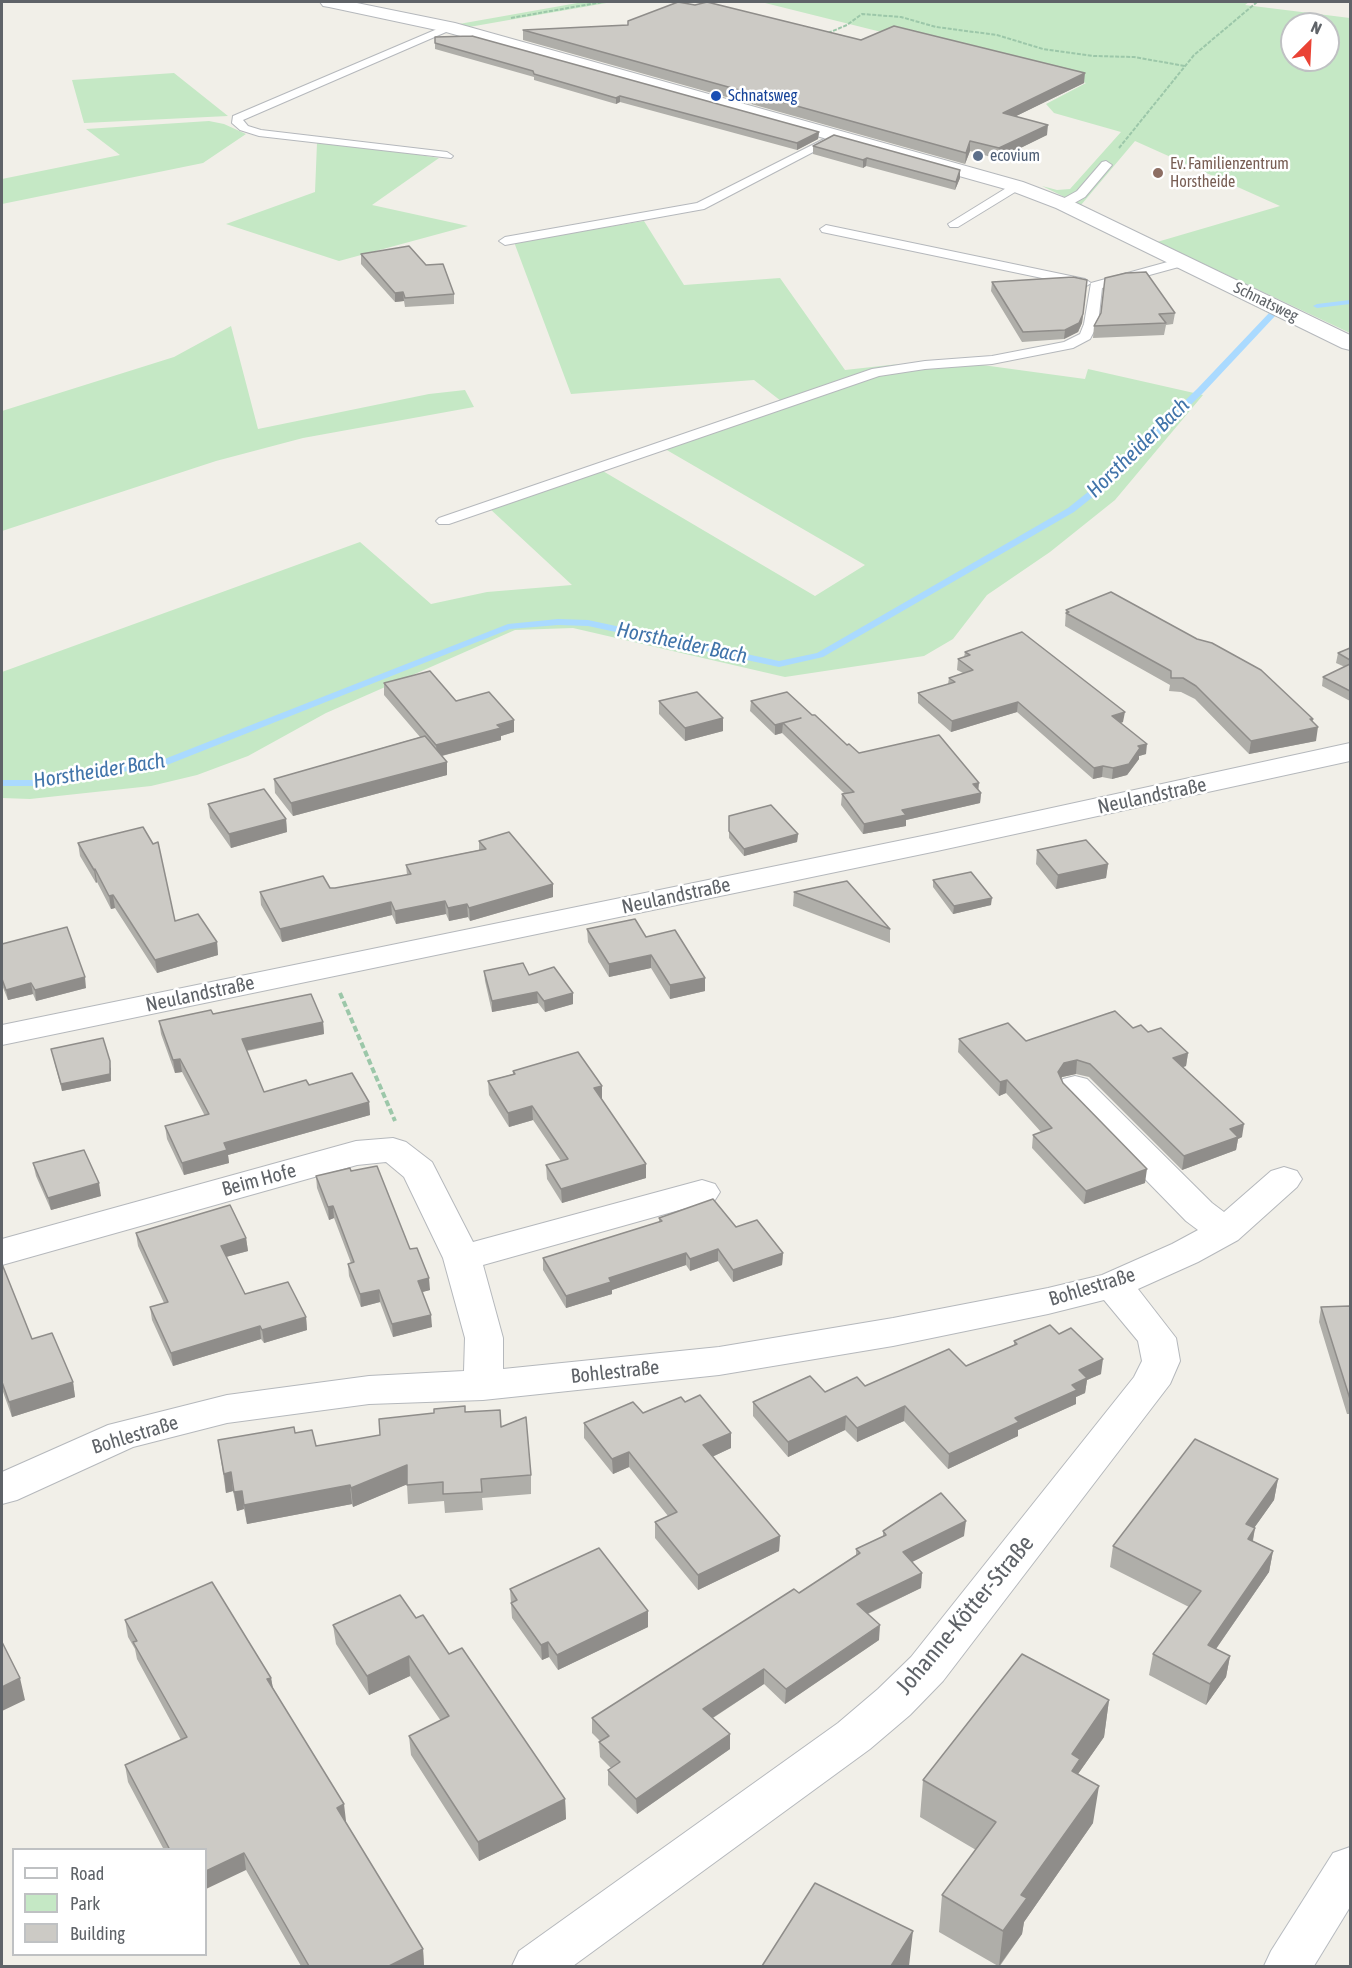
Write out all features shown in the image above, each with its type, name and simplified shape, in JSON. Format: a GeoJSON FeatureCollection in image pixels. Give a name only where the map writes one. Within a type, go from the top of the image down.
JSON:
{"type":"FeatureCollection","features":[{"type":"Feature","properties":{"kind":"street","name":"Schnatsweg"},"geometry":{"type":"LineString","coordinates":[[329,2],[448,27],[1016,186],[1063,204],[1350,343]]}},
{"type":"Feature","properties":{"kind":"street","name":"Neulandstraße"},"geometry":{"type":"LineString","coordinates":[[2,1035],[937,842],[1350,752]]}},
{"type":"Feature","properties":{"kind":"street"},"geometry":{"type":"LineString","coordinates":[[1075,1087],[1199,1212],[1225,1232]]}},
{"type":"Feature","properties":{"kind":"street","name":"Beim Hofe"},"geometry":{"type":"LineString","coordinates":[[2,1252],[356,1153],[393,1150]]}},
{"type":"Feature","properties":{"kind":"street"},"geometry":{"type":"LineString","coordinates":[[393,1150],[419,1170],[462,1258],[484,1338],[483,1386]]}},
{"type":"Feature","properties":{"kind":"street","name":"Bohlestraße"},"geometry":{"type":"LineString","coordinates":[[2,1489],[122,1435],[227,1409],[369,1390],[483,1386],[719,1361],[904,1330],[1048,1301],[1113,1285],[1185,1253],[1225,1232],[1284,1179]]}},
{"type":"Feature","properties":{"kind":"street"},"geometry":{"type":"LineString","coordinates":[[462,1258],[702,1192]]}},
{"type":"Feature","properties":{"kind":"street","name":"Johanne-Kötter-Straße"},"geometry":{"type":"LineString","coordinates":[[536,1966],[854,1736],[894,1702],[927,1669],[1150,1384],[1161,1361],[1157,1338],[1113,1285]]}},
{"type":"Feature","properties":{"kind":"street"},"geometry":{"type":"LineString","coordinates":[[1288,1966],[1350,1867]]}},
{"type":"Feature","properties":{"kind":"lane"},"geometry":{"type":"LineString","coordinates":[[447,156],[259,133],[244,128],[238,123],[237,118],[448,27]]}},
{"type":"Feature","properties":{"kind":"lane"},"geometry":{"type":"LineString","coordinates":[[505,241],[700,206],[837,135]]}},
{"type":"Feature","properties":{"kind":"lane"},"geometry":{"type":"LineString","coordinates":[[1063,204],[1081,194],[1106,165]]}},
{"type":"Feature","properties":{"kind":"lane"},"geometry":{"type":"LineString","coordinates":[[954,224],[1016,186]]}},
{"type":"Feature","properties":{"kind":"lane"},"geometry":{"type":"LineString","coordinates":[[826,229],[1096,286],[1182,262]]}},
{"type":"Feature","properties":{"kind":"lane"},"geometry":{"type":"LineString","coordinates":[[444,521],[877,372],[925,365],[992,360],[1068,345],[1085,336],[1091,324],[1096,286]]}},
{"type":"Feature","properties":{"kind":"path"},"geometry":{"type":"LineString","coordinates":[[511,18],[602,2]]}},
{"type":"Feature","properties":{"kind":"path"},"geometry":{"type":"LineString","coordinates":[[1106,165],[1185,66],[1221,30],[1257,2]]}},
{"type":"Feature","properties":{"kind":"path"},"geometry":{"type":"LineString","coordinates":[[826,34],[847,25],[862,14],[900,17],[936,27],[997,35],[1043,50],[1094,56],[1134,57],[1185,66]]}},
{"type":"Feature","properties":{"kind":"path"},"geometry":{"type":"LineString","coordinates":[[329,968],[395,1122],[399,1136],[393,1150]]}},
{"type":"Feature","properties":{"kind":"green space"},"geometry":{"type":"Polygon","coordinates":[[[583,2],[612,2],[469,27],[459,24],[583,2]]]}},
{"type":"Feature","properties":{"kind":"green space"},"geometry":{"type":"Polygon","coordinates":[[[761,2],[1249,2],[1245,5],[1302,12],[1280,12],[1280,72],[1340,72],[1340,17],[1350,18],[1350,333],[1157,242],[1280,206],[1135,141],[1081,205],[1042,186],[1057,190],[1070,189],[1121,132],[1054,113],[1046,104],[1086,83],[761,2]]]}},
{"type":"Feature","properties":{"kind":"green space"},"geometry":{"type":"Polygon","coordinates":[[[174,73],[228,116],[84,123],[72,80],[174,73]]]}},
{"type":"Feature","properties":{"kind":"green space"},"geometry":{"type":"Polygon","coordinates":[[[209,121],[224,124],[246,134],[203,163],[2,204],[2,179],[120,155],[86,129],[209,121]]]}},
{"type":"Feature","properties":{"kind":"green space"},"geometry":{"type":"Polygon","coordinates":[[[317,143],[439,158],[372,205],[468,226],[339,261],[226,224],[315,192],[317,143]]]}},
{"type":"Feature","properties":{"kind":"green space"},"geometry":{"type":"Polygon","coordinates":[[[644,221],[684,285],[780,278],[845,370],[899,364],[869,370],[781,401],[754,380],[571,394],[514,242],[644,221]]]}},
{"type":"Feature","properties":{"kind":"green space"},"geometry":{"type":"Polygon","coordinates":[[[231,326],[258,429],[429,394],[465,390],[474,407],[303,438],[216,461],[2,531],[2,411],[174,357],[231,326]]]}},
{"type":"Feature","properties":{"kind":"green space"},"geometry":{"type":"Polygon","coordinates":[[[975,364],[1085,379],[1088,369],[1203,395],[1115,500],[1050,552],[987,595],[953,639],[924,656],[785,677],[573,628],[515,630],[326,713],[248,756],[197,775],[151,786],[30,799],[2,798],[2,672],[360,542],[431,604],[487,592],[572,585],[489,508],[596,467],[815,596],[865,565],[665,449],[880,375],[901,370],[975,364]]]}},
{"type":"Feature","properties":{"kind":"building"},"geometry":{"type":"Polygon","coordinates":[[[678,2],[695,5],[707,2],[861,40],[894,26],[1085,73],[1003,113],[1048,125],[999,148],[970,141],[966,153],[523,30],[628,25],[628,21],[678,2]]]}},
{"type":"Feature","properties":{"kind":"building"},"geometry":{"type":"Polygon","coordinates":[[[472,36],[819,132],[797,143],[620,96],[616,98],[435,43],[435,37],[472,36]]]}},
{"type":"Feature","properties":{"kind":"building"},"geometry":{"type":"Polygon","coordinates":[[[834,135],[960,170],[956,182],[813,146],[834,135]]]}},
{"type":"Feature","properties":{"kind":"building"},"geometry":{"type":"Polygon","coordinates":[[[409,246],[426,265],[443,264],[454,294],[405,298],[403,292],[395,293],[361,254],[409,246]]]}},
{"type":"Feature","properties":{"kind":"building"},"geometry":{"type":"Polygon","coordinates":[[[1146,272],[1175,313],[1159,314],[1166,323],[1094,326],[1101,313],[1105,278],[1126,273],[1146,272]]]}},
{"type":"Feature","properties":{"kind":"building"},"geometry":{"type":"Polygon","coordinates":[[[1073,277],[1087,280],[1083,314],[1079,323],[1065,330],[1023,332],[992,282],[1073,277]]]}},
{"type":"Feature","properties":{"kind":"building"},"geometry":{"type":"Polygon","coordinates":[[[1111,592],[1197,639],[1212,643],[1261,670],[1313,719],[1310,719],[1318,727],[1251,741],[1196,686],[1183,678],[1171,678],[1171,671],[1066,613],[1069,612],[1066,610],[1111,592]]]}},
{"type":"Feature","properties":{"kind":"building"},"geometry":{"type":"Polygon","coordinates":[[[1022,632],[1125,712],[1112,716],[1147,744],[1138,746],[1140,748],[1129,764],[1113,768],[1103,766],[1094,768],[1018,702],[952,721],[918,693],[955,682],[949,678],[973,670],[958,659],[970,655],[965,652],[1022,632]]]}},
{"type":"Feature","properties":{"kind":"building"},"geometry":{"type":"Polygon","coordinates":[[[1350,648],[1350,660],[1338,653],[1350,648]]]}},
{"type":"Feature","properties":{"kind":"building"},"geometry":{"type":"Polygon","coordinates":[[[1350,664],[1350,691],[1323,677],[1350,664]]]}},
{"type":"Feature","properties":{"kind":"building"},"geometry":{"type":"Polygon","coordinates":[[[430,671],[456,701],[489,692],[514,720],[497,725],[501,728],[436,745],[384,683],[430,671]]]}},
{"type":"Feature","properties":{"kind":"building"},"geometry":{"type":"Polygon","coordinates":[[[697,692],[723,718],[685,728],[659,701],[697,692]]]}},
{"type":"Feature","properties":{"kind":"building"},"geometry":{"type":"Polygon","coordinates":[[[787,692],[859,753],[939,735],[979,783],[973,784],[981,793],[902,810],[906,815],[864,824],[842,794],[854,792],[783,723],[801,718],[775,725],[751,701],[787,692]]]}},
{"type":"Feature","properties":{"kind":"building"},"geometry":{"type":"Polygon","coordinates":[[[425,736],[447,762],[291,803],[274,779],[425,736]]]}},
{"type":"Feature","properties":{"kind":"building"},"geometry":{"type":"Polygon","coordinates":[[[264,789],[286,819],[229,834],[208,804],[264,789]]]}},
{"type":"Feature","properties":{"kind":"building"},"geometry":{"type":"Polygon","coordinates":[[[771,805],[798,834],[744,849],[729,831],[729,816],[771,805]]]}},
{"type":"Feature","properties":{"kind":"building"},"geometry":{"type":"Polygon","coordinates":[[[143,827],[153,844],[158,842],[175,921],[198,914],[217,942],[155,960],[113,895],[109,896],[78,843],[143,827]]]}},
{"type":"Feature","properties":{"kind":"building"},"geometry":{"type":"Polygon","coordinates":[[[509,832],[553,884],[469,908],[467,904],[448,908],[445,901],[395,911],[391,902],[280,929],[260,892],[323,876],[330,888],[335,888],[411,874],[406,865],[486,849],[479,841],[509,832]]]}},
{"type":"Feature","properties":{"kind":"building"},"geometry":{"type":"Polygon","coordinates":[[[1086,840],[1108,864],[1058,875],[1037,850],[1086,840]]]}},
{"type":"Feature","properties":{"kind":"building"},"geometry":{"type":"Polygon","coordinates":[[[971,872],[992,898],[954,906],[933,880],[971,872]]]}},
{"type":"Feature","properties":{"kind":"building"},"geometry":{"type":"Polygon","coordinates":[[[847,881],[890,929],[794,892],[847,881]]]}},
{"type":"Feature","properties":{"kind":"building"},"geometry":{"type":"Polygon","coordinates":[[[635,919],[646,937],[675,930],[705,978],[670,985],[651,955],[609,964],[587,929],[635,919]]]}},
{"type":"Feature","properties":{"kind":"building"},"geometry":{"type":"Polygon","coordinates":[[[67,927],[85,977],[35,990],[31,983],[6,990],[2,979],[2,944],[67,927]]]}},
{"type":"Feature","properties":{"kind":"building"},"geometry":{"type":"Polygon","coordinates":[[[523,963],[529,975],[554,967],[573,993],[544,1001],[537,992],[492,1001],[484,971],[523,963]]]}},
{"type":"Feature","properties":{"kind":"building"},"geometry":{"type":"Polygon","coordinates":[[[311,994],[323,1022],[242,1039],[264,1092],[306,1080],[309,1085],[352,1073],[369,1102],[224,1143],[227,1150],[182,1163],[165,1126],[209,1114],[180,1059],[173,1060],[159,1021],[211,1010],[213,1014],[311,994]]]}},
{"type":"Feature","properties":{"kind":"building"},"geometry":{"type":"Polygon","coordinates":[[[1115,1011],[1133,1028],[1141,1025],[1148,1032],[1161,1028],[1188,1053],[1173,1058],[1244,1124],[1230,1129],[1238,1137],[1184,1156],[1090,1064],[1077,1060],[1064,1063],[1058,1072],[1063,1083],[1147,1169],[1086,1191],[1033,1135],[1052,1128],[1007,1080],[1000,1082],[959,1039],[1008,1023],[1026,1041],[1115,1011]]]}},
{"type":"Feature","properties":{"kind":"building"},"geometry":{"type":"Polygon","coordinates":[[[103,1038],[110,1061],[110,1074],[61,1084],[51,1049],[103,1038]]]}},
{"type":"Feature","properties":{"kind":"building"},"geometry":{"type":"Polygon","coordinates":[[[578,1052],[602,1086],[594,1088],[646,1164],[561,1189],[546,1165],[568,1159],[532,1106],[508,1113],[488,1081],[515,1074],[513,1071],[578,1052]]]}},
{"type":"Feature","properties":{"kind":"building"},"geometry":{"type":"Polygon","coordinates":[[[84,1150],[99,1183],[48,1198],[33,1163],[84,1150]]]}},
{"type":"Feature","properties":{"kind":"building"},"geometry":{"type":"Polygon","coordinates":[[[377,1166],[410,1249],[417,1248],[429,1278],[418,1281],[431,1315],[392,1324],[379,1290],[360,1294],[348,1264],[354,1262],[333,1206],[328,1207],[316,1176],[350,1168],[351,1171],[377,1166]]]}},
{"type":"Feature","properties":{"kind":"building"},"geometry":{"type":"Polygon","coordinates":[[[713,1199],[736,1227],[757,1220],[783,1253],[733,1270],[718,1249],[690,1259],[686,1253],[609,1278],[611,1282],[566,1296],[543,1258],[662,1221],[659,1218],[713,1199]]]}},
{"type":"Feature","properties":{"kind":"building"},"geometry":{"type":"Polygon","coordinates":[[[230,1205],[246,1238],[221,1246],[245,1294],[288,1282],[306,1317],[262,1330],[260,1326],[171,1353],[150,1307],[168,1302],[136,1233],[230,1205]]]}},
{"type":"Feature","properties":{"kind":"building"},"geometry":{"type":"Polygon","coordinates":[[[2,1264],[32,1339],[52,1333],[73,1382],[9,1402],[2,1382],[2,1264]]]}},
{"type":"Feature","properties":{"kind":"building"},"geometry":{"type":"Polygon","coordinates":[[[1350,1306],[1350,1399],[1321,1307],[1350,1306]]]}},
{"type":"Feature","properties":{"kind":"building"},"geometry":{"type":"Polygon","coordinates":[[[1050,1325],[1059,1334],[1071,1328],[1103,1359],[1079,1370],[1087,1378],[1072,1385],[1077,1390],[1015,1418],[1019,1422],[949,1454],[905,1406],[857,1428],[846,1416],[788,1442],[753,1402],[810,1376],[825,1392],[857,1377],[865,1386],[949,1349],[966,1366],[1017,1344],[1014,1341],[1050,1325]]]}},
{"type":"Feature","properties":{"kind":"building"},"geometry":{"type":"Polygon","coordinates":[[[700,1395],[731,1433],[703,1445],[780,1536],[698,1575],[655,1522],[677,1512],[629,1452],[612,1459],[584,1423],[633,1402],[643,1413],[681,1397],[685,1402],[700,1395]]]}},
{"type":"Feature","properties":{"kind":"building"},"geometry":{"type":"Polygon","coordinates":[[[465,1406],[465,1412],[500,1410],[501,1427],[526,1417],[531,1475],[481,1479],[482,1492],[443,1494],[443,1482],[407,1485],[407,1465],[351,1488],[350,1485],[244,1505],[242,1491],[234,1492],[231,1472],[224,1474],[218,1440],[294,1427],[295,1433],[312,1430],[316,1446],[380,1435],[379,1419],[434,1413],[434,1409],[465,1406]]]}},
{"type":"Feature","properties":{"kind":"building"},"geometry":{"type":"Polygon","coordinates":[[[1195,1439],[1278,1479],[1246,1524],[1255,1528],[1248,1539],[1273,1551],[1208,1645],[1230,1656],[1210,1684],[1153,1654],[1201,1591],[1113,1546],[1195,1439]]]}},
{"type":"Feature","properties":{"kind":"building"},"geometry":{"type":"Polygon","coordinates":[[[941,1493],[966,1521],[903,1552],[922,1573],[857,1604],[880,1625],[786,1689],[764,1669],[703,1709],[730,1734],[636,1799],[608,1770],[620,1762],[599,1742],[609,1736],[592,1718],[794,1589],[799,1593],[860,1553],[856,1549],[886,1535],[883,1531],[941,1493]]]}},
{"type":"Feature","properties":{"kind":"building"},"geometry":{"type":"Polygon","coordinates":[[[599,1548],[648,1611],[557,1655],[548,1642],[541,1645],[511,1603],[517,1600],[510,1589],[599,1548]]]}},
{"type":"Feature","properties":{"kind":"building"},"geometry":{"type":"Polygon","coordinates":[[[212,1582],[271,1678],[267,1679],[344,1804],[337,1808],[423,1949],[389,1966],[309,1966],[244,1853],[207,1871],[207,1848],[169,1848],[125,1765],[187,1737],[133,1642],[137,1641],[125,1620],[212,1582]]]}},
{"type":"Feature","properties":{"kind":"building"},"geometry":{"type":"Polygon","coordinates":[[[400,1595],[416,1618],[423,1615],[449,1654],[462,1648],[565,1799],[478,1842],[409,1736],[449,1716],[409,1656],[367,1676],[333,1625],[400,1595]]]}},
{"type":"Feature","properties":{"kind":"building"},"geometry":{"type":"Polygon","coordinates":[[[2,1642],[20,1678],[2,1687],[2,1642]]]}},
{"type":"Feature","properties":{"kind":"building"},"geometry":{"type":"Polygon","coordinates":[[[1022,1654],[1109,1700],[1072,1754],[1080,1759],[1072,1771],[1099,1786],[1021,1895],[1027,1898],[1003,1931],[942,1895],[996,1822],[923,1780],[1022,1654]]]}},
{"type":"Feature","properties":{"kind":"building"},"geometry":{"type":"Polygon","coordinates":[[[815,1883],[913,1931],[891,1966],[762,1966],[815,1883]]]}},
{"type":"Feature","properties":{"kind":"waterway","name":"Horstheider Bach"},"geometry":{"type":"LineString","coordinates":[[1317,306],[1350,302]]}},
{"type":"Feature","properties":{"kind":"waterway","name":"Horstheider Bach"},"geometry":{"type":"LineString","coordinates":[[2,783],[32,783],[164,763],[508,627],[558,622],[588,623],[779,664],[820,655],[1071,510],[1106,482],[1200,391],[1272,315]]}},
{"type":"Feature","properties":{"kind":"place","name":"Schnatsweg"},"geometry":{"type":"Point","coordinates":[716,96]}},
{"type":"Feature","properties":{"kind":"place","name":"ecovium"},"geometry":{"type":"Point","coordinates":[978,156]}},
{"type":"Feature","properties":{"kind":"place","name":"Ev. Familienzentrum Horstheide"},"geometry":{"type":"Point","coordinates":[1158,173]}}]}
